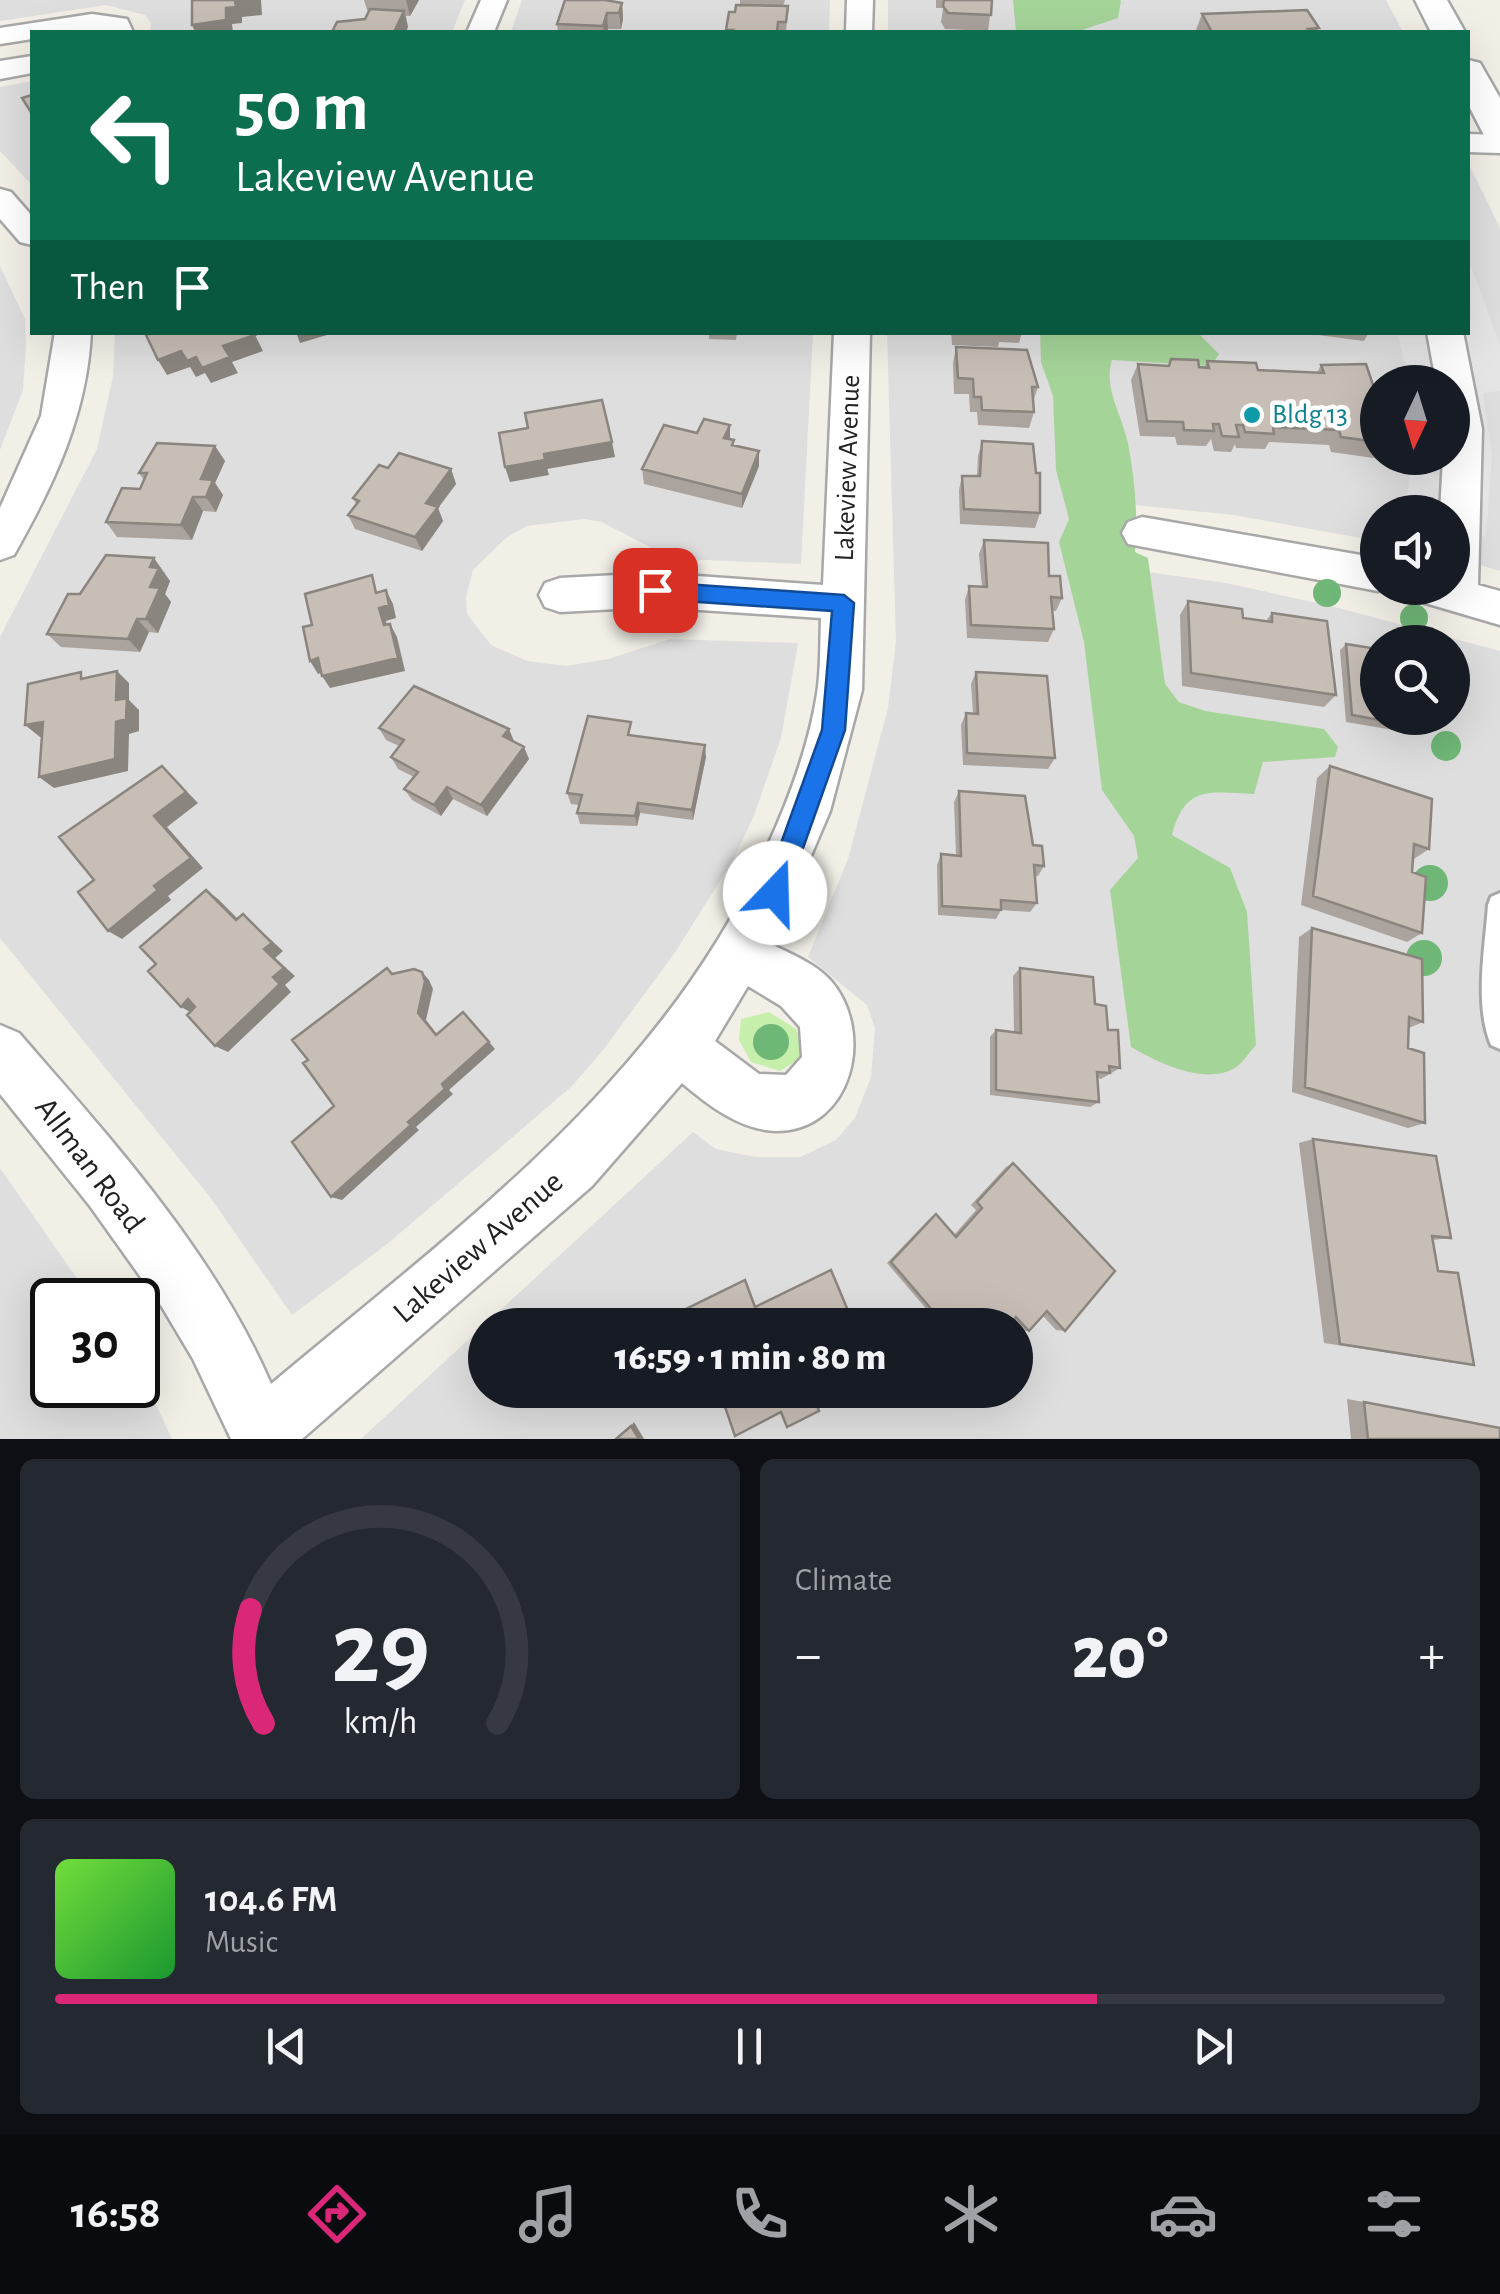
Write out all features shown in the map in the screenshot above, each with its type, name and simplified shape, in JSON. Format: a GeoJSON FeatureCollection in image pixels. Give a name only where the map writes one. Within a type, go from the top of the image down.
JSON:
{"type":"FeatureCollection","features":[{"type":"Feature","properties":{"kind":"street"},"geometry":{"type":"LineString","coordinates":[[482,30],[494,0]]}},
{"type":"Feature","properties":{"kind":"street"},"geometry":{"type":"LineString","coordinates":[[859,30],[860,0]]}},
{"type":"Feature","properties":{"kind":"street"},"geometry":{"type":"LineString","coordinates":[[1431,0],[1447,30]]}},
{"type":"Feature","properties":{"kind":"street"},"geometry":{"type":"LineString","coordinates":[[39,30],[92,22],[117,25],[118,30]]}},
{"type":"Feature","properties":{"kind":"street"},"geometry":{"type":"LineString","coordinates":[[0,36],[30,31]]}},
{"type":"Feature","properties":{"kind":"street"},"geometry":{"type":"LineString","coordinates":[[0,70],[30,64]]}},
{"type":"Feature","properties":{"kind":"street"},"geometry":{"type":"LineString","coordinates":[[1470,74],[1500,133]]}},
{"type":"Feature","properties":{"kind":"street"},"geometry":{"type":"LineString","coordinates":[[1470,143],[1500,144]]}},
{"type":"Feature","properties":{"kind":"street"},"geometry":{"type":"LineString","coordinates":[[0,199],[30,233]]}},
{"type":"Feature","properties":{"kind":"street"},"geometry":{"type":"LineString","coordinates":[[0,544],[35,481],[58,424],[70,378],[74,335]]}},
{"type":"Feature","properties":{"kind":"street","name":"Lakeview Avenue"},"geometry":{"type":"LineString","coordinates":[[262,1436],[486,1247],[629,1110],[681,1048],[743,956],[775,893],[834,730],[844,603],[852,335]]}},
{"type":"Feature","properties":{"kind":"street"},"geometry":{"type":"LineString","coordinates":[[1447,335],[1464,429],[1455,495]]}},
{"type":"Feature","properties":{"kind":"street"},"geometry":{"type":"LineString","coordinates":[[1142,533],[1360,572]]}},
{"type":"Feature","properties":{"kind":"street"},"geometry":{"type":"LineString","coordinates":[[560,594],[655,590],[844,603]]}},
{"type":"Feature","properties":{"kind":"street"},"geometry":{"type":"LineString","coordinates":[[1470,599],[1500,608]]}},
{"type":"Feature","properties":{"kind":"street"},"geometry":{"type":"LineString","coordinates":[[681,1048],[752,1100],[781,1106],[808,1096],[822,1078],[828,1050],[826,1025],[818,1005],[805,992],[743,956]]}},
{"type":"Feature","properties":{"kind":"street","name":"Allman Road"},"geometry":{"type":"LineString","coordinates":[[0,1052],[53,1114],[174,1277],[262,1436]]}},
{"type":"Feature","properties":{"kind":"lane"},"geometry":{"type":"LineString","coordinates":[[1500,905],[1496,992],[1500,1036]]}},
{"type":"Feature","properties":{"kind":"shaded area"},"geometry":{"type":"Polygon","coordinates":[[[0,0],[465,0],[453,30],[150,30],[151,23],[145,15],[106,5],[0,21],[0,0]]]}},
{"type":"Feature","properties":{"kind":"shaded area"},"geometry":{"type":"Polygon","coordinates":[[[522,0],[830,0],[829,30],[512,30],[522,0]]]}},
{"type":"Feature","properties":{"kind":"shaded area"},"geometry":{"type":"Polygon","coordinates":[[[888,0],[1386,0],[1402,30],[888,30],[888,0]]]}},
{"type":"Feature","properties":{"kind":"shaded area"},"geometry":{"type":"Polygon","coordinates":[[[30,81],[30,183],[0,151],[0,87],[30,81]]]}},
{"type":"Feature","properties":{"kind":"shaded area"},"geometry":{"type":"Polygon","coordinates":[[[1470,166],[1500,228],[1500,571],[1470,562],[1470,495],[1360,495],[1360,538],[1234,515],[1103,502],[1112,567],[1226,583],[1402,625],[1360,625],[1360,735],[1470,735],[1470,643],[1500,651],[1500,1439],[361,1439],[468,1340],[468,1408],[1033,1408],[1033,1308],[503,1308],[693,1132],[716,1149],[755,1157],[800,1157],[836,1140],[855,1118],[871,1077],[875,1028],[867,1005],[808,957],[848,859],[888,708],[896,641],[887,335],[1470,335],[1470,166]]]}},
{"type":"Feature","properties":{"kind":"shaded area"},"geometry":{"type":"Polygon","coordinates":[[[1470,263],[1500,345],[1500,391],[1483,393],[1492,456],[1486,537],[1470,533],[1470,495],[1407,495],[1410,475],[1470,475],[1470,365],[1405,365],[1398,335],[1470,335],[1470,263]]]}},
{"type":"Feature","properties":{"kind":"shaded area"},"geometry":{"type":"Polygon","coordinates":[[[0,266],[25,319],[26,344],[23,390],[0,450],[0,266]]]}},
{"type":"Feature","properties":{"kind":"shaded area"},"geometry":{"type":"Polygon","coordinates":[[[115,335],[813,335],[801,564],[683,559],[659,552],[602,522],[585,519],[527,526],[506,538],[473,570],[466,597],[467,614],[491,645],[527,661],[566,666],[608,659],[670,639],[798,643],[781,738],[753,818],[733,860],[676,951],[604,1049],[572,1086],[493,1154],[386,1245],[292,1315],[210,1197],[0,938],[0,637],[97,449],[113,376],[115,335]]]}},
{"type":"Feature","properties":{"kind":"shaded area"},"geometry":{"type":"Polygon","coordinates":[[[0,1168],[77,1278],[30,1278],[30,1408],[158,1408],[172,1439],[0,1439],[0,1168]]]}},
{"type":"Feature","properties":{"kind":"green space"},"geometry":{"type":"Polygon","coordinates":[[[1013,0],[1121,1],[1118,18],[1082,30],[1016,30],[1013,0]]]}},
{"type":"Feature","properties":{"kind":"green space"},"geometry":{"type":"Polygon","coordinates":[[[1040,335],[1200,335],[1219,354],[1211,366],[1112,360],[1110,370],[1132,470],[1135,552],[1148,558],[1165,684],[1179,702],[1205,711],[1324,729],[1338,747],[1335,757],[1263,762],[1254,794],[1201,795],[1184,807],[1177,819],[1172,835],[1230,868],[1247,912],[1256,1045],[1236,1067],[1221,1073],[1180,1070],[1131,1047],[1110,890],[1138,858],[1134,836],[1102,790],[1084,642],[1059,542],[1069,519],[1056,470],[1053,396],[1041,362],[1040,335]]]}},
{"type":"Feature","properties":{"kind":"green space"},"geometry":{"type":"Polygon","coordinates":[[[769,1012],[796,1029],[803,1049],[799,1059],[780,1071],[751,1062],[739,1040],[741,1019],[769,1012]]]}},
{"type":"Feature","properties":{"kind":"building"},"geometry":{"type":"Polygon","coordinates":[[[192,0],[246,0],[235,1],[236,7],[226,8],[226,20],[192,25],[192,0]]]}},
{"type":"Feature","properties":{"kind":"building"},"geometry":{"type":"Polygon","coordinates":[[[565,0],[622,3],[619,13],[607,13],[603,26],[557,24],[565,0]]]}},
{"type":"Feature","properties":{"kind":"building"},"geometry":{"type":"Polygon","coordinates":[[[944,0],[992,0],[991,15],[948,13],[944,0]]]}},
{"type":"Feature","properties":{"kind":"building"},"geometry":{"type":"Polygon","coordinates":[[[736,5],[788,6],[786,22],[778,22],[777,30],[726,30],[729,12],[735,12],[736,5]]]}},
{"type":"Feature","properties":{"kind":"building"},"geometry":{"type":"Polygon","coordinates":[[[370,9],[404,11],[395,30],[333,30],[337,22],[365,19],[370,9]]]}},
{"type":"Feature","properties":{"kind":"building"},"geometry":{"type":"Polygon","coordinates":[[[1307,10],[1319,28],[1211,30],[1202,14],[1307,10]]]}},
{"type":"Feature","properties":{"kind":"building"},"geometry":{"type":"Polygon","coordinates":[[[146,335],[255,335],[223,346],[230,357],[202,368],[196,357],[187,361],[181,351],[158,360],[146,335]]]}},
{"type":"Feature","properties":{"kind":"building"},"geometry":{"type":"Polygon","coordinates":[[[956,347],[1027,350],[1038,387],[1032,387],[1034,412],[982,410],[981,397],[974,397],[973,379],[958,378],[956,347]]]}},
{"type":"Feature","properties":{"kind":"building","name":"Bldg 13"},"geometry":{"type":"Polygon","coordinates":[[[1171,359],[1198,360],[1199,367],[1209,368],[1207,361],[1256,363],[1258,370],[1324,373],[1321,365],[1366,364],[1360,365],[1360,440],[1341,437],[1339,430],[1273,427],[1274,434],[1245,432],[1243,425],[1236,425],[1239,437],[1222,436],[1219,424],[1213,424],[1214,431],[1184,430],[1183,422],[1147,421],[1138,364],[1169,366],[1171,359]]]}},
{"type":"Feature","properties":{"kind":"building"},"geometry":{"type":"Polygon","coordinates":[[[602,400],[612,442],[544,454],[545,460],[505,467],[499,433],[528,428],[525,413],[602,400]]]}},
{"type":"Feature","properties":{"kind":"building"},"geometry":{"type":"Polygon","coordinates":[[[704,419],[730,425],[724,438],[734,440],[732,445],[759,451],[742,494],[642,469],[664,425],[697,433],[704,419]]]}},
{"type":"Feature","properties":{"kind":"building"},"geometry":{"type":"Polygon","coordinates":[[[982,441],[1033,444],[1036,473],[1040,473],[1040,513],[964,509],[962,476],[980,476],[982,441]]]}},
{"type":"Feature","properties":{"kind":"building"},"geometry":{"type":"Polygon","coordinates":[[[157,443],[215,446],[201,479],[213,480],[206,497],[193,497],[181,525],[106,522],[122,488],[140,489],[147,473],[139,473],[157,443]]]}},
{"type":"Feature","properties":{"kind":"building"},"geometry":{"type":"Polygon","coordinates":[[[399,453],[451,469],[426,503],[438,507],[415,537],[348,515],[359,501],[353,498],[379,465],[388,468],[399,453]]]}},
{"type":"Feature","properties":{"kind":"building"},"geometry":{"type":"Polygon","coordinates":[[[984,540],[1048,543],[1049,576],[1060,576],[1062,598],[1051,597],[1054,629],[971,625],[969,586],[987,587],[984,540]]]}},
{"type":"Feature","properties":{"kind":"building"},"geometry":{"type":"Polygon","coordinates":[[[106,555],[154,558],[150,567],[159,568],[150,587],[160,588],[146,619],[137,619],[128,639],[47,634],[68,594],[80,594],[106,555]]]}},
{"type":"Feature","properties":{"kind":"building"},"geometry":{"type":"Polygon","coordinates":[[[372,575],[376,593],[386,590],[389,605],[379,608],[384,625],[390,624],[398,658],[322,676],[318,658],[310,661],[303,627],[312,625],[305,594],[372,575]]]}},
{"type":"Feature","properties":{"kind":"building"},"geometry":{"type":"Polygon","coordinates":[[[1188,601],[1242,609],[1243,618],[1272,622],[1272,613],[1327,621],[1336,695],[1191,673],[1188,601]]]}},
{"type":"Feature","properties":{"kind":"building"},"geometry":{"type":"Polygon","coordinates":[[[1346,644],[1360,646],[1360,716],[1352,715],[1346,644]]]}},
{"type":"Feature","properties":{"kind":"building"},"geometry":{"type":"Polygon","coordinates":[[[117,671],[116,700],[127,698],[126,719],[116,722],[115,759],[39,777],[43,722],[25,725],[28,684],[81,672],[81,679],[117,671]]]}},
{"type":"Feature","properties":{"kind":"building"},"geometry":{"type":"Polygon","coordinates":[[[976,672],[1047,676],[1055,758],[967,753],[966,713],[978,714],[976,672]]]}},
{"type":"Feature","properties":{"kind":"building"},"geometry":{"type":"Polygon","coordinates":[[[414,686],[509,729],[503,736],[524,747],[481,805],[447,787],[434,805],[404,789],[418,772],[391,757],[404,740],[379,728],[414,686]]]}},
{"type":"Feature","properties":{"kind":"building"},"geometry":{"type":"Polygon","coordinates":[[[588,716],[631,722],[628,735],[705,745],[692,810],[638,803],[635,816],[577,813],[582,795],[567,793],[588,716]]]}},
{"type":"Feature","properties":{"kind":"building"},"geometry":{"type":"Polygon","coordinates":[[[162,766],[186,792],[154,816],[191,858],[154,886],[158,890],[108,931],[78,892],[94,880],[59,837],[162,766]]]}},
{"type":"Feature","properties":{"kind":"building"},"geometry":{"type":"Polygon","coordinates":[[[1330,766],[1432,799],[1429,849],[1414,844],[1412,872],[1426,877],[1422,933],[1313,896],[1330,766]]]}},
{"type":"Feature","properties":{"kind":"building"},"geometry":{"type":"Polygon","coordinates":[[[959,791],[1025,796],[1033,845],[1042,846],[1044,866],[1034,865],[1037,903],[1001,900],[1001,910],[942,906],[941,854],[961,856],[959,791]]]}},
{"type":"Feature","properties":{"kind":"building"},"geometry":{"type":"Polygon","coordinates":[[[206,890],[236,920],[243,914],[272,943],[264,949],[284,968],[273,977],[280,984],[215,1046],[187,1015],[195,1007],[188,999],[181,1007],[148,971],[156,964],[140,947],[206,890]]]}},
{"type":"Feature","properties":{"kind":"building"},"geometry":{"type":"Polygon","coordinates":[[[1312,928],[1422,959],[1423,1022],[1409,1017],[1408,1048],[1424,1053],[1425,1123],[1305,1087],[1312,928]]]}},
{"type":"Feature","properties":{"kind":"building"},"geometry":{"type":"Polygon","coordinates":[[[387,968],[392,974],[414,969],[422,972],[425,981],[418,1013],[436,1035],[463,1012],[489,1042],[442,1084],[445,1089],[408,1122],[411,1125],[331,1197],[292,1142],[334,1106],[303,1063],[308,1060],[292,1040],[387,968]]]}},
{"type":"Feature","properties":{"kind":"building"},"geometry":{"type":"Polygon","coordinates":[[[1020,968],[1093,977],[1095,1004],[1106,1006],[1108,1030],[1118,1030],[1120,1068],[1109,1066],[1110,1073],[1097,1072],[1099,1102],[996,1090],[996,1030],[1021,1033],[1020,968]]]}},
{"type":"Feature","properties":{"kind":"building"},"geometry":{"type":"Polygon","coordinates":[[[1313,1139],[1436,1156],[1451,1238],[1432,1236],[1438,1271],[1458,1273],[1474,1365],[1340,1344],[1313,1139]]]}},
{"type":"Feature","properties":{"kind":"building"},"geometry":{"type":"Polygon","coordinates":[[[1013,1163],[1115,1271],[1065,1331],[1047,1311],[1033,1327],[1033,1308],[930,1308],[891,1262],[936,1214],[956,1237],[982,1208],[977,1202],[1013,1163]]]}},
{"type":"Feature","properties":{"kind":"building"},"geometry":{"type":"Polygon","coordinates":[[[831,1270],[847,1308],[688,1308],[745,1280],[755,1307],[831,1270]]]}},
{"type":"Feature","properties":{"kind":"building"},"geometry":{"type":"Polygon","coordinates":[[[1364,1402],[1500,1428],[1500,1439],[1368,1439],[1364,1402]]]}},
{"type":"Feature","properties":{"kind":"building"},"geometry":{"type":"Polygon","coordinates":[[[725,1408],[819,1411],[787,1427],[781,1412],[735,1436],[725,1408]]]}},
{"type":"Feature","properties":{"kind":"building"},"geometry":{"type":"Polygon","coordinates":[[[631,1426],[639,1439],[616,1439],[631,1426]]]}},
{"type":"Feature","properties":{"kind":"place","name":"Bldg 13"},"geometry":{"type":"Point","coordinates":[1252,415]}},
{"type":"Feature","properties":{"kind":"route"},"geometry":{"type":"LineString","coordinates":[[655,590],[844,603],[834,730],[775,893]]}}]}
